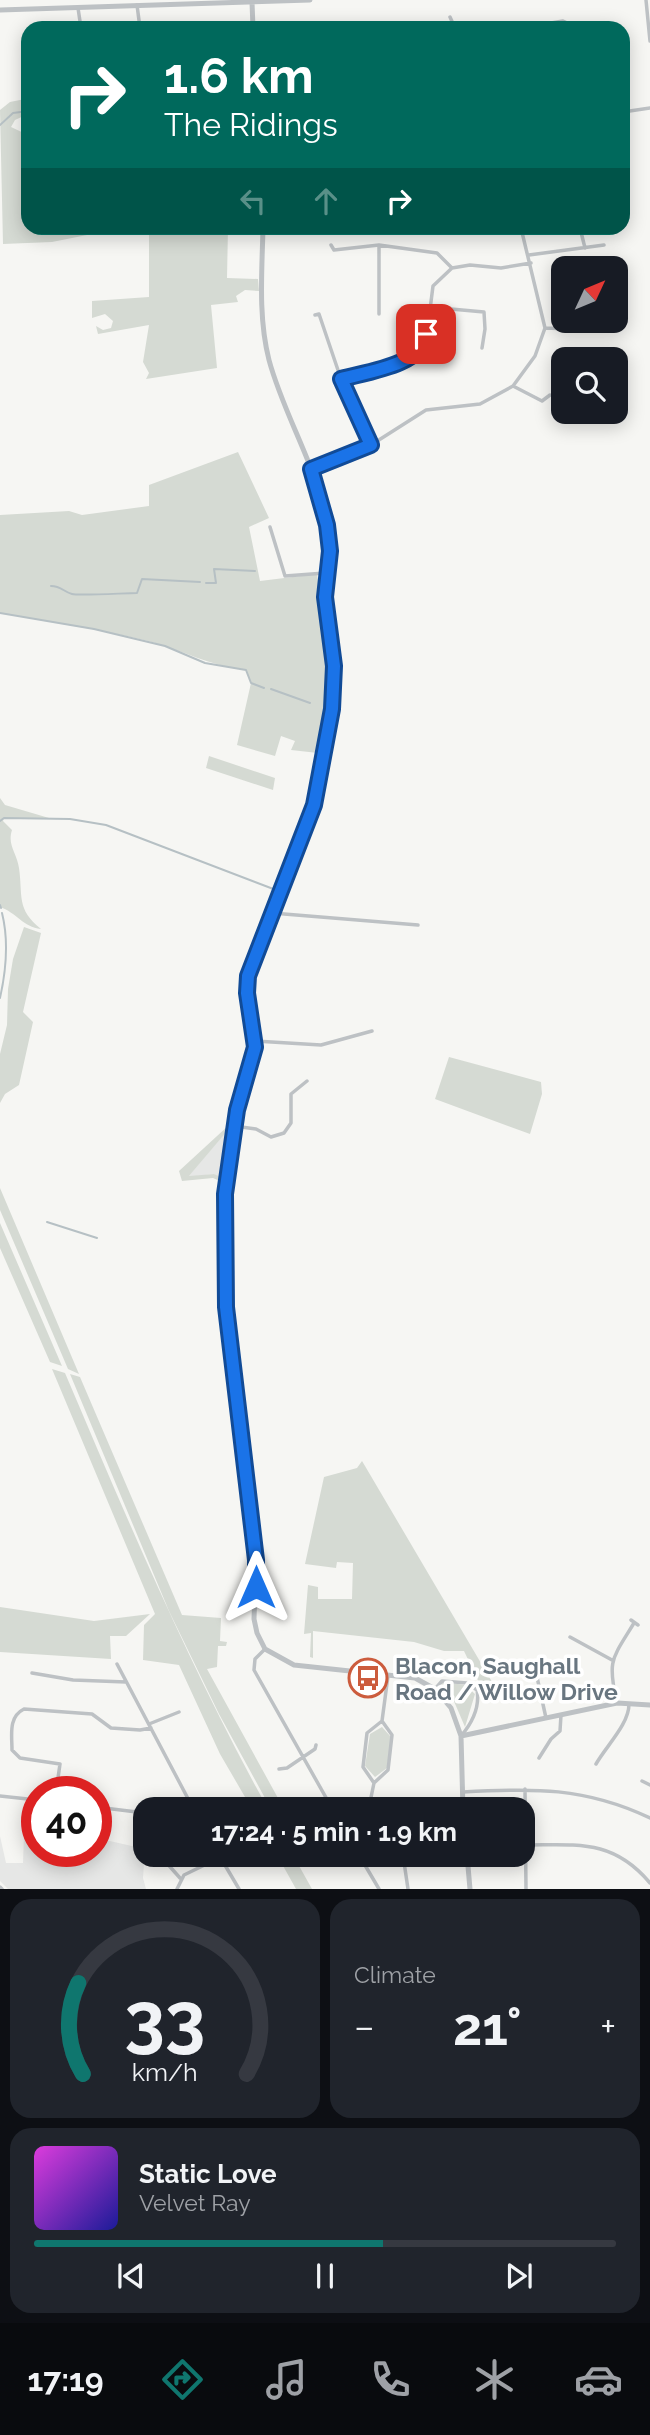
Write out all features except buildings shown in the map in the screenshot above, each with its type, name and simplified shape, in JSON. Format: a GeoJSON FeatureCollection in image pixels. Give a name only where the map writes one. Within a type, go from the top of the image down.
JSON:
{"type":"FeatureCollection","features":[{"type":"Feature","properties":{"kind":"street"},"geometry":{"type":"LineString","coordinates":[[0,10],[310,0]]}},
{"type":"Feature","properties":{"kind":"street"},"geometry":{"type":"LineString","coordinates":[[646,0],[650,41]]}},
{"type":"Feature","properties":{"kind":"street"},"geometry":{"type":"LineString","coordinates":[[252,2],[253,21]]}},
{"type":"Feature","properties":{"kind":"street"},"geometry":{"type":"LineString","coordinates":[[137,5],[139,21]]}},
{"type":"Feature","properties":{"kind":"street"},"geometry":{"type":"LineString","coordinates":[[78,8],[80,21]]}},
{"type":"Feature","properties":{"kind":"street"},"geometry":{"type":"LineString","coordinates":[[450,17],[452,21]]}},
{"type":"Feature","properties":{"kind":"street"},"geometry":{"type":"LineString","coordinates":[[630,111],[650,108]]}},
{"type":"Feature","properties":{"kind":"street"},"geometry":{"type":"LineString","coordinates":[[263,235],[266,347],[311,469],[327,525],[330,561],[325,597],[334,666],[329,729],[314,805],[247,985],[255,1041],[254,1054],[234,1126],[225,1194],[226,1307],[256,1560],[254,1619],[265,1648],[293,1665],[415,1678],[435,1689],[451,1708],[461,1736],[462,1797]]}},
{"type":"Feature","properties":{"kind":"street"},"geometry":{"type":"LineString","coordinates":[[311,469],[371,445],[426,410],[480,404],[513,386],[535,356],[545,328],[524,235]]}},
{"type":"Feature","properties":{"kind":"street"},"geometry":{"type":"LineString","coordinates":[[582,235],[585,247]]}},
{"type":"Feature","properties":{"kind":"street"},"geometry":{"type":"LineString","coordinates":[[379,245],[379,314]]}},
{"type":"Feature","properties":{"kind":"street"},"geometry":{"type":"LineString","coordinates":[[333,256],[333,247],[379,245],[437,253],[452,268]]}},
{"type":"Feature","properties":{"kind":"street"},"geometry":{"type":"LineString","coordinates":[[529,256],[604,245]]}},
{"type":"Feature","properties":{"kind":"street"},"geometry":{"type":"LineString","coordinates":[[341,379],[416,354],[426,341],[433,286],[452,268],[470,264],[501,268],[531,263]]}},
{"type":"Feature","properties":{"kind":"street"},"geometry":{"type":"LineString","coordinates":[[481,348],[486,304]]}},
{"type":"Feature","properties":{"kind":"street"},"geometry":{"type":"LineString","coordinates":[[429,307],[484,312]]}},
{"type":"Feature","properties":{"kind":"street"},"geometry":{"type":"LineString","coordinates":[[319,314],[341,379],[371,445]]}},
{"type":"Feature","properties":{"kind":"street"},"geometry":{"type":"LineString","coordinates":[[545,328],[551,328]]}},
{"type":"Feature","properties":{"kind":"street"},"geometry":{"type":"LineString","coordinates":[[513,386],[533,398],[549,399]]}},
{"type":"Feature","properties":{"kind":"street"},"geometry":{"type":"LineString","coordinates":[[270,527],[279,566],[285,576],[327,573]]}},
{"type":"Feature","properties":{"kind":"street"},"geometry":{"type":"LineString","coordinates":[[272,914],[418,925]]}},
{"type":"Feature","properties":{"kind":"street"},"geometry":{"type":"LineString","coordinates":[[255,1041],[321,1045],[372,1031]]}},
{"type":"Feature","properties":{"kind":"street"},"geometry":{"type":"LineString","coordinates":[[234,1126],[256,1129],[271,1137],[284,1133],[291,1126],[291,1094],[307,1081]]}},
{"type":"Feature","properties":{"kind":"street"},"geometry":{"type":"LineString","coordinates":[[617,1703],[610,1673],[611,1660],[634,1623]]}},
{"type":"Feature","properties":{"kind":"street"},"geometry":{"type":"LineString","coordinates":[[570,1637],[574,1642],[611,1660]]}},
{"type":"Feature","properties":{"kind":"street"},"geometry":{"type":"LineString","coordinates":[[265,1648],[255,1659],[254,1670],[326,1797]]}},
{"type":"Feature","properties":{"kind":"street"},"geometry":{"type":"LineString","coordinates":[[117,1664],[187,1797]]}},
{"type":"Feature","properties":{"kind":"street"},"geometry":{"type":"LineString","coordinates":[[32,1673],[73,1680],[126,1682]]}},
{"type":"Feature","properties":{"kind":"street"},"geometry":{"type":"LineString","coordinates":[[530,1678],[537,1674],[546,1718]]}},
{"type":"Feature","properties":{"kind":"street"},"geometry":{"type":"LineString","coordinates":[[371,1797],[374,1783],[388,1770],[392,1735],[382,1721],[388,1675]]}},
{"type":"Feature","properties":{"kind":"street"},"geometry":{"type":"LineString","coordinates":[[435,1689],[442,1681],[467,1684],[477,1690],[478,1698],[472,1721],[461,1736]]}},
{"type":"Feature","properties":{"kind":"street"},"geometry":{"type":"LineString","coordinates":[[461,1736],[617,1703],[650,1705]]}},
{"type":"Feature","properties":{"kind":"street"},"geometry":{"type":"LineString","coordinates":[[596,1761],[627,1720],[629,1703]]}},
{"type":"Feature","properties":{"kind":"street"},"geometry":{"type":"LineString","coordinates":[[58,1776],[60,1764],[20,1758],[12,1750],[12,1723],[18,1712],[24,1709],[92,1714],[111,1728],[140,1730],[177,1713],[177,1720]]}},
{"type":"Feature","properties":{"kind":"street"},"geometry":{"type":"LineString","coordinates":[[542,1757],[560,1731],[561,1715]]}},
{"type":"Feature","properties":{"kind":"street"},"geometry":{"type":"LineString","coordinates":[[374,1783],[363,1766],[367,1733],[382,1721]]}},
{"type":"Feature","properties":{"kind":"street"},"geometry":{"type":"LineString","coordinates":[[279,1768],[287,1768],[317,1749]]}},
{"type":"Feature","properties":{"kind":"street"},"geometry":{"type":"LineString","coordinates":[[646,1783],[650,1776]]}},
{"type":"Feature","properties":{"kind":"street"},"geometry":{"type":"LineString","coordinates":[[525,1789],[525,1797]]}},
{"type":"Feature","properties":{"kind":"street"},"geometry":{"type":"LineString","coordinates":[[461,1792],[560,1790],[596,1797],[650,1818]]}},
{"type":"Feature","properties":{"kind":"street"},"geometry":{"type":"LineString","coordinates":[[0,1797],[21,1799]]}},
{"type":"Feature","properties":{"kind":"street"},"geometry":{"type":"LineString","coordinates":[[112,1809],[133,1812]]}},
{"type":"Feature","properties":{"kind":"street"},"geometry":{"type":"LineString","coordinates":[[535,1845],[593,1845],[623,1858],[650,1882]]}},
{"type":"Feature","properties":{"kind":"street"},"geometry":{"type":"LineString","coordinates":[[171,1867],[180,1878]]}},
{"type":"Feature","properties":{"kind":"street"},"geometry":{"type":"LineString","coordinates":[[177,1889],[180,1878],[200,1867]]}},
{"type":"Feature","properties":{"kind":"street"},"geometry":{"type":"LineString","coordinates":[[226,1867],[239,1889]]}},
{"type":"Feature","properties":{"kind":"street"},"geometry":{"type":"LineString","coordinates":[[366,1867],[379,1889]]}},
{"type":"Feature","properties":{"kind":"street"},"geometry":{"type":"LineString","coordinates":[[405,1867],[408,1889]]}},
{"type":"Feature","properties":{"kind":"street"},"geometry":{"type":"LineString","coordinates":[[468,1867],[470,1889]]}},
{"type":"Feature","properties":{"kind":"street"},"geometry":{"type":"LineString","coordinates":[[526,1867],[526,1889]]}},
{"type":"Feature","properties":{"kind":"shaded area"},"geometry":{"type":"Polygon","coordinates":[[[21,100],[21,117],[15,120],[11,127],[21,132],[21,235],[87,235],[52,242],[3,244],[0,110],[10,102],[21,100]]]}},
{"type":"Feature","properties":{"kind":"shaded area"},"geometry":{"type":"Polygon","coordinates":[[[149,235],[228,235],[227,278],[258,279],[259,291],[245,290],[236,296],[238,302],[211,305],[217,368],[146,379],[149,373],[143,362],[149,325],[98,334],[96,326],[103,330],[111,328],[113,321],[105,314],[92,318],[92,301],[149,297],[149,235]]]}},
{"type":"Feature","properties":{"kind":"shaded area"},"geometry":{"type":"Polygon","coordinates":[[[238,452],[269,518],[249,527],[260,581],[317,574],[329,655],[326,707],[318,753],[291,750],[295,741],[281,736],[275,756],[237,745],[251,683],[246,670],[220,665],[130,637],[0,613],[0,515],[69,511],[82,515],[149,506],[149,485],[238,452]]]}},
{"type":"Feature","properties":{"kind":"shaded area"},"geometry":{"type":"Polygon","coordinates":[[[209,756],[275,778],[273,790],[206,768],[209,756]]]}},
{"type":"Feature","properties":{"kind":"shaded area"},"geometry":{"type":"Polygon","coordinates":[[[0,798],[5,805],[49,818],[4,818],[3,821],[12,830],[11,845],[18,863],[24,908],[41,929],[29,926],[0,907],[0,798]]]}},
{"type":"Feature","properties":{"kind":"shaded area"},"geometry":{"type":"Polygon","coordinates":[[[24,927],[41,933],[23,1012],[33,1022],[19,1085],[5,1094],[0,1103],[0,1054],[7,1025],[8,989],[13,959],[24,927]]]}},
{"type":"Feature","properties":{"kind":"shaded area"},"geometry":{"type":"Polygon","coordinates":[[[449,1057],[541,1082],[542,1094],[530,1134],[435,1099],[449,1057]]]}},
{"type":"Feature","properties":{"kind":"shaded area"},"geometry":{"type":"Polygon","coordinates":[[[229,1125],[228,1130],[189,1176],[214,1174],[223,1178],[222,1182],[213,1178],[182,1181],[179,1171],[229,1125]]]}},
{"type":"Feature","properties":{"kind":"shaded area"},"geometry":{"type":"Polygon","coordinates":[[[230,1127],[223,1180],[214,1174],[188,1177],[230,1127]]]}},
{"type":"Feature","properties":{"kind":"shaded area"},"geometry":{"type":"Polygon","coordinates":[[[0,1188],[79,1374],[68,1369],[0,1210],[0,1188]]]}},
{"type":"Feature","properties":{"kind":"shaded area"},"geometry":{"type":"Polygon","coordinates":[[[0,1223],[62,1366],[50,1362],[0,1248],[0,1223]]]}},
{"type":"Feature","properties":{"kind":"shaded area"},"geometry":{"type":"Polygon","coordinates":[[[52,1369],[65,1373],[186,1648],[261,1797],[245,1797],[220,1754],[179,1665],[143,1660],[144,1625],[155,1614],[52,1369]]]}},
{"type":"Feature","properties":{"kind":"shaded area"},"geometry":{"type":"Polygon","coordinates":[[[70,1374],[80,1377],[182,1615],[221,1618],[220,1641],[227,1642],[226,1646],[218,1646],[217,1667],[207,1669],[277,1797],[264,1797],[219,1714],[169,1611],[70,1374]]]}},
{"type":"Feature","properties":{"kind":"shaded area"},"geometry":{"type":"Polygon","coordinates":[[[362,1461],[498,1692],[484,1693],[464,1651],[444,1651],[414,1642],[313,1631],[313,1658],[310,1657],[311,1633],[304,1634],[308,1585],[318,1587],[318,1599],[352,1599],[353,1563],[337,1562],[336,1568],[305,1564],[324,1477],[357,1468],[362,1461]]]}},
{"type":"Feature","properties":{"kind":"shaded area"},"geometry":{"type":"Polygon","coordinates":[[[0,1607],[94,1621],[150,1614],[126,1636],[110,1636],[111,1659],[0,1652],[0,1607]]]}},
{"type":"Feature","properties":{"kind":"shaded area"},"geometry":{"type":"Polygon","coordinates":[[[441,1684],[465,1685],[475,1694],[465,1727],[453,1699],[441,1684]]]}},
{"type":"Feature","properties":{"kind":"shaded area"},"geometry":{"type":"Polygon","coordinates":[[[382,1727],[391,1737],[387,1768],[375,1777],[365,1766],[370,1734],[382,1727]]]}},
{"type":"Feature","properties":{"kind":"shaded area"},"geometry":{"type":"Polygon","coordinates":[[[0,1836],[6,1863],[21,1863],[21,1867],[112,1867],[112,1842],[133,1846],[133,1867],[144,1867],[146,1889],[8,1889],[0,1881],[0,1836]]]}},
{"type":"Feature","properties":{"kind":"shaded area"},"geometry":{"type":"Polygon","coordinates":[[[284,1867],[300,1867],[312,1889],[296,1889],[284,1867]]]}},
{"type":"Feature","properties":{"kind":"waterway"},"geometry":{"type":"LineString","coordinates":[[0,125],[13,113],[21,112]]}},
{"type":"Feature","properties":{"kind":"waterway"},"geometry":{"type":"LineString","coordinates":[[206,583],[216,583],[214,569],[255,571]]}},
{"type":"Feature","properties":{"kind":"waterway"},"geometry":{"type":"LineString","coordinates":[[51,586],[72,594],[93,595],[137,593],[142,579],[200,582]]}},
{"type":"Feature","properties":{"kind":"waterway"},"geometry":{"type":"LineString","coordinates":[[0,613],[94,629],[165,646],[205,663],[246,670],[251,683],[264,688]]}},
{"type":"Feature","properties":{"kind":"waterway"},"geometry":{"type":"LineString","coordinates":[[271,689],[310,703]]}},
{"type":"Feature","properties":{"kind":"waterway"},"geometry":{"type":"LineString","coordinates":[[0,821],[4,818],[70,819],[106,825],[276,890]]}},
{"type":"Feature","properties":{"kind":"waterway"},"geometry":{"type":"LineString","coordinates":[[0,998],[6,956],[2,913]]}},
{"type":"Feature","properties":{"kind":"waterway"},"geometry":{"type":"LineString","coordinates":[[47,1222],[97,1238]]}},
{"type":"Feature","properties":{"kind":"place","name":"Blacon, Saughall Road / Willow Drive"},"geometry":{"type":"Point","coordinates":[368,1678]}},
{"type":"Feature","properties":{"kind":"route"},"geometry":{"type":"LineString","coordinates":[[256,1587],[256,1560],[226,1307],[225,1194],[237,1110],[255,1047],[247,993],[248,976],[314,805],[332,709],[334,666],[325,597],[330,551],[321,499],[311,469],[371,445],[341,379],[416,354],[426,341],[426,334]]}}]}
